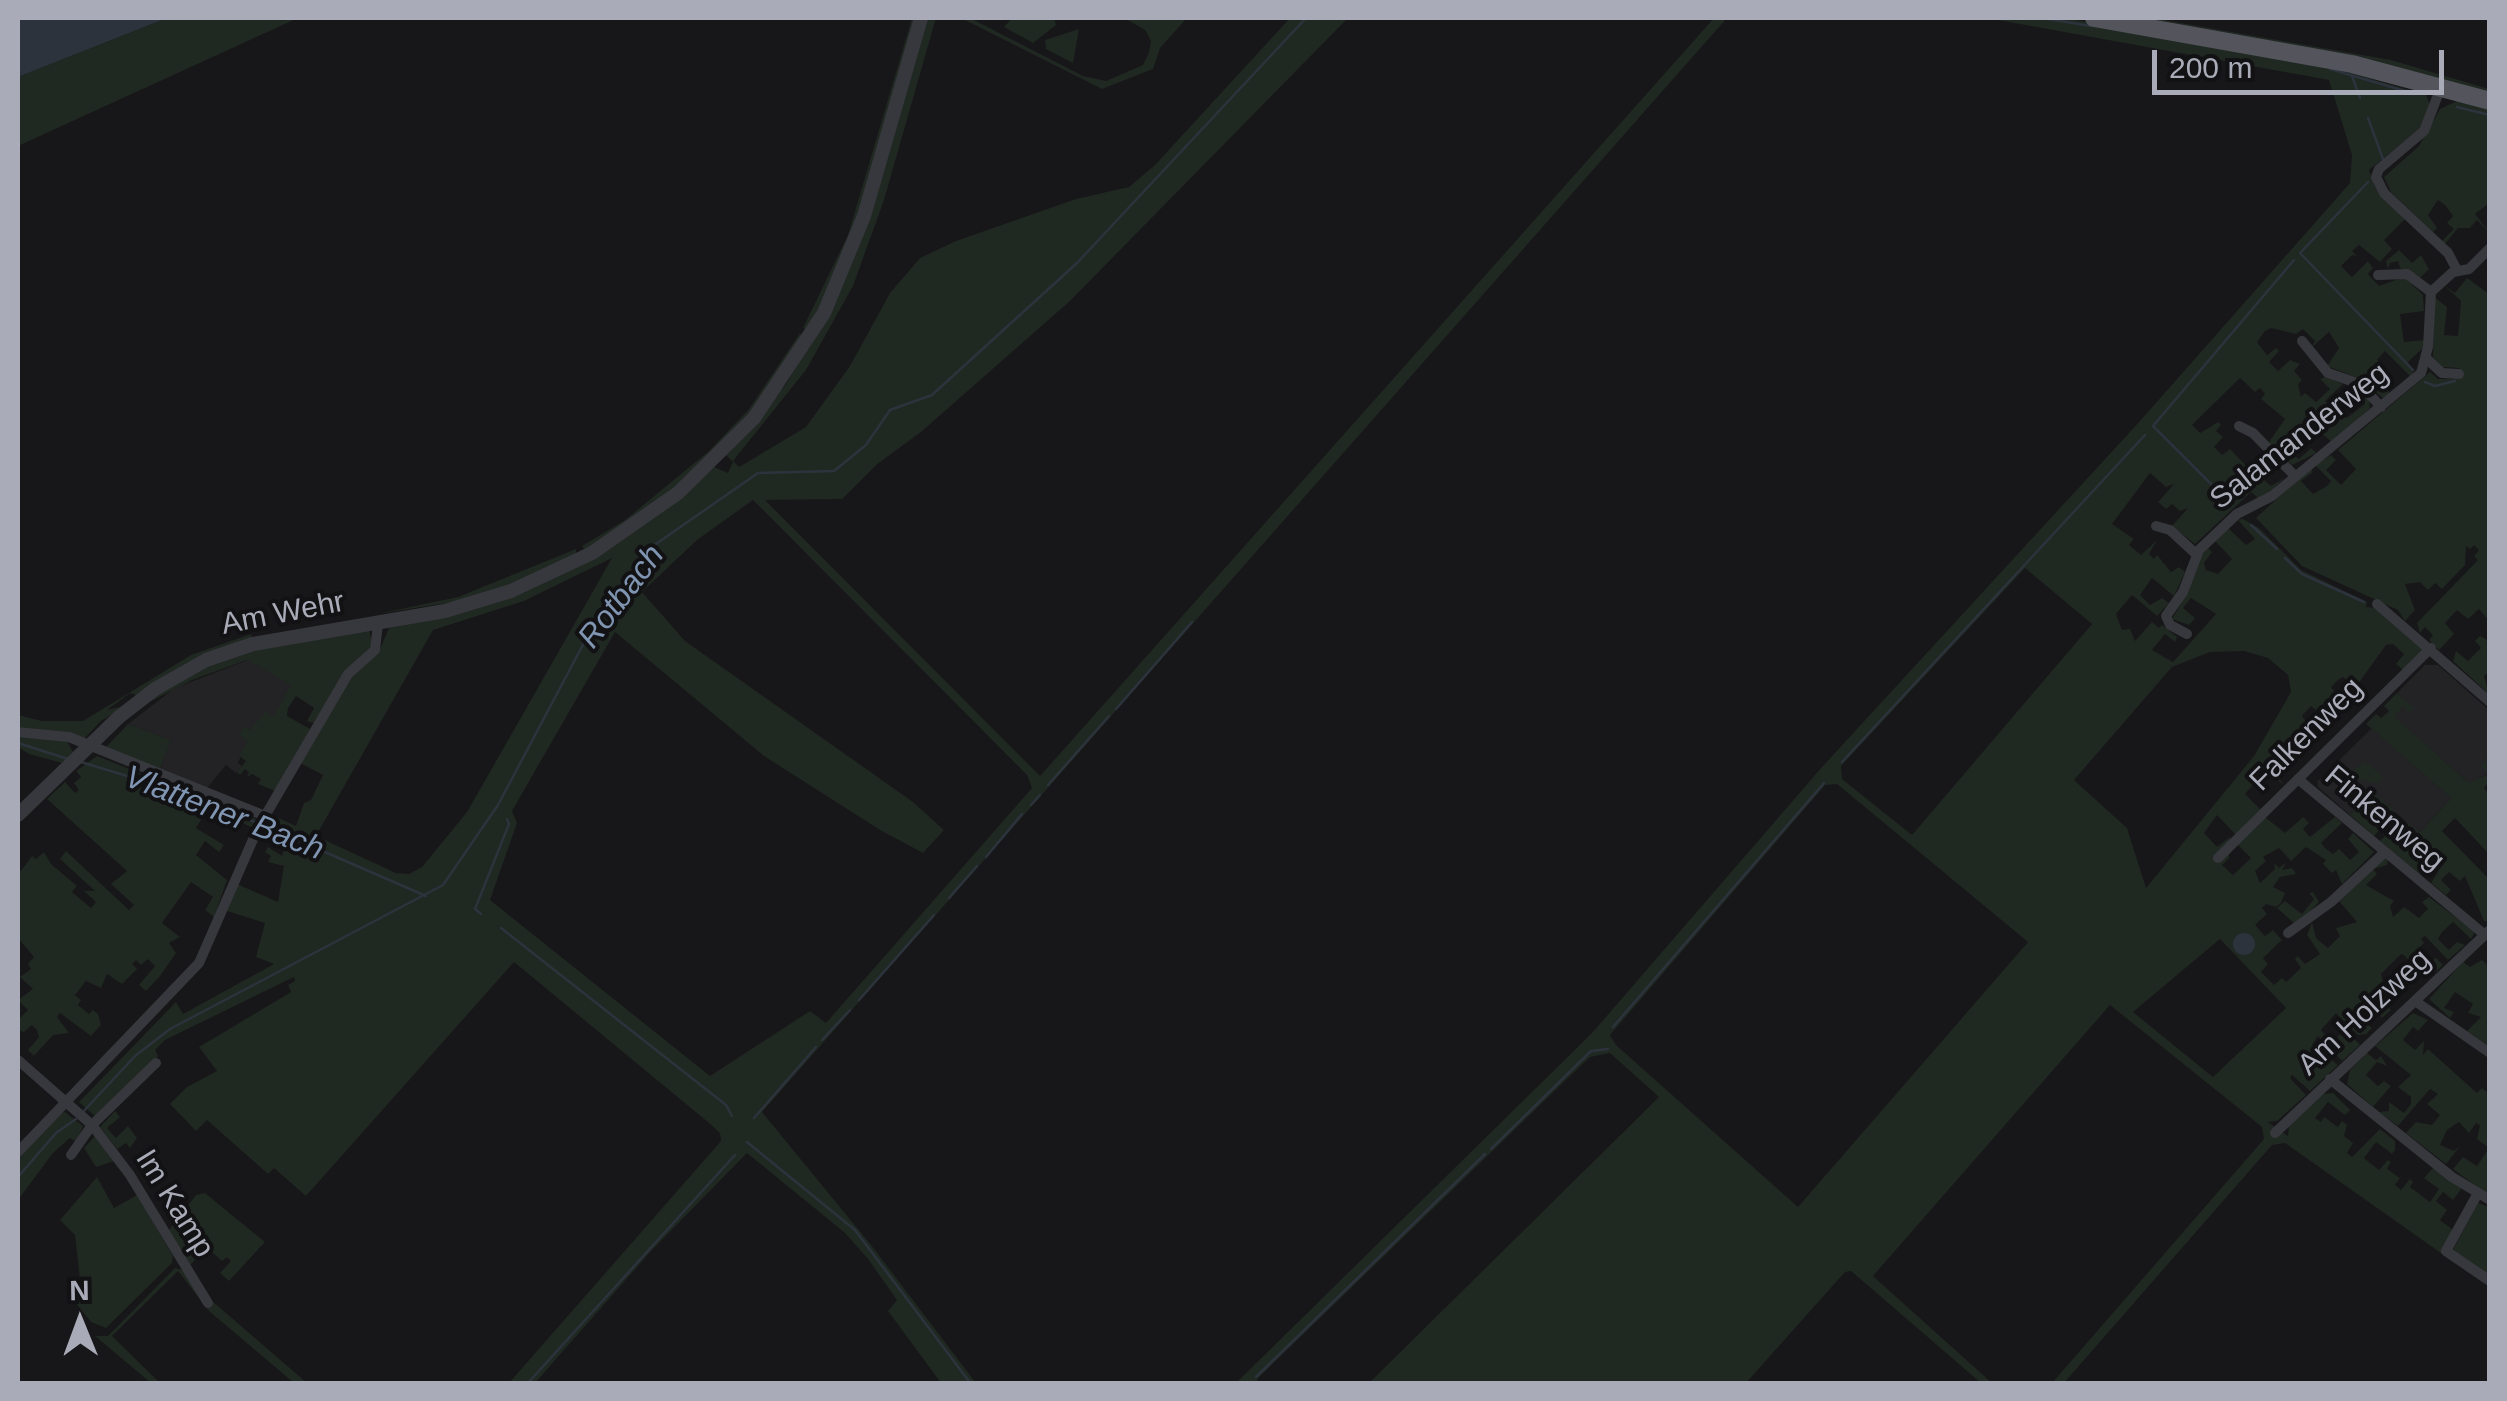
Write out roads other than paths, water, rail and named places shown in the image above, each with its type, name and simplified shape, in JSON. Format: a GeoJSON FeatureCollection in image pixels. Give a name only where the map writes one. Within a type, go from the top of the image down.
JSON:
{"type":"FeatureCollection","features":[{"type":"Feature","properties":{"kind":"main road"},"geometry":{"type":"LineString","coordinates":[[2094,18],[2352,64],[2490,101]]}},
{"type":"Feature","properties":{"kind":"street","name":"Am Wehr"},"geometry":{"type":"LineString","coordinates":[[18,816],[155,688],[206,660],[253,644],[378,624],[480,602],[592,553],[678,494],[754,418],[816,330],[851,252],[921,18]]}},
{"type":"Feature","properties":{"kind":"street"},"geometry":{"type":"LineString","coordinates":[[2441,88],[2424,131],[2380,169],[2376,177],[2384,193],[2448,253],[2457,270]]}},
{"type":"Feature","properties":{"kind":"street"},"geometry":{"type":"LineString","coordinates":[[2378,275],[2408,274],[2430,292],[2457,270],[2469,269],[2490,248]]}},
{"type":"Feature","properties":{"kind":"street","name":"Salamanderweg"},"geometry":{"type":"LineString","coordinates":[[2186,634],[2170,626],[2166,616],[2183,592],[2196,554],[2237,514],[2272,496],[2421,373],[2426,358],[2430,292]]}},
{"type":"Feature","properties":{"kind":"street"},"geometry":{"type":"LineString","coordinates":[[2302,341],[2328,373],[2360,384],[2381,408]]}},
{"type":"Feature","properties":{"kind":"street"},"geometry":{"type":"LineString","coordinates":[[2426,358],[2442,373],[2460,374]]}},
{"type":"Feature","properties":{"kind":"street"},"geometry":{"type":"LineString","coordinates":[[2239,426],[2253,432],[2294,475]]}},
{"type":"Feature","properties":{"kind":"street"},"geometry":{"type":"LineString","coordinates":[[2156,526],[2170,530],[2196,554]]}},
{"type":"Feature","properties":{"kind":"street"},"geometry":{"type":"LineString","coordinates":[[2378,604],[2490,702]]}},
{"type":"Feature","properties":{"kind":"street"},"geometry":{"type":"LineString","coordinates":[[71,1155],[83,1118],[199,963],[262,821],[348,674],[375,650],[378,624]]}},
{"type":"Feature","properties":{"kind":"street","name":"Falkenweg"},"geometry":{"type":"LineString","coordinates":[[2218,858],[2431,648]]}},
{"type":"Feature","properties":{"kind":"street"},"geometry":{"type":"LineString","coordinates":[[18,732],[68,736],[80,756],[262,821]]}},
{"type":"Feature","properties":{"kind":"street","name":"Finkenweg"},"geometry":{"type":"LineString","coordinates":[[2298,779],[2487,932]]}},
{"type":"Feature","properties":{"kind":"street"},"geometry":{"type":"LineString","coordinates":[[2288,933],[2331,902],[2385,852]]}},
{"type":"Feature","properties":{"kind":"street","name":"Am Holzweg"},"geometry":{"type":"LineString","coordinates":[[2275,1133],[2487,932]]}},
{"type":"Feature","properties":{"kind":"street"},"geometry":{"type":"LineString","coordinates":[[2415,1001],[2490,1053]]}},
{"type":"Feature","properties":{"kind":"street","name":"Im Kamp"},"geometry":{"type":"LineString","coordinates":[[18,1060],[83,1118],[130,1175],[208,1303]]}},
{"type":"Feature","properties":{"kind":"street"},"geometry":{"type":"LineString","coordinates":[[18,1152],[83,1118],[156,1063]]}},
{"type":"Feature","properties":{"kind":"street"},"geometry":{"type":"LineString","coordinates":[[2330,1080],[2490,1200]]}},
{"type":"Feature","properties":{"kind":"street"},"geometry":{"type":"LineString","coordinates":[[2478,1193],[2446,1251],[2490,1281]]}},
{"type":"Feature","properties":{"kind":"waterway","name":"Rotbach"},"geometry":{"type":"LineString","coordinates":[[82,1113],[135,1056],[170,1029],[443,885],[498,805],[586,639],[618,588],[653,546],[758,473],[834,471],[866,445],[890,410],[932,395],[1077,263],[1306,18]]}},
{"type":"Feature","properties":{"kind":"waterway"},"geometry":{"type":"LineString","coordinates":[[2042,18],[2091,26]]}},
{"type":"Feature","properties":{"kind":"waterway"},"geometry":{"type":"LineString","coordinates":[[2330,69],[2415,94]]}},
{"type":"Feature","properties":{"kind":"waterway"},"geometry":{"type":"LineString","coordinates":[[2352,76],[2360,98]]}},
{"type":"Feature","properties":{"kind":"waterway"},"geometry":{"type":"LineString","coordinates":[[2457,107],[2490,115]]}},
{"type":"Feature","properties":{"kind":"waterway"},"geometry":{"type":"LineString","coordinates":[[2368,118],[2383,159]]}},
{"type":"Feature","properties":{"kind":"waterway"},"geometry":{"type":"LineString","coordinates":[[2368,182],[2300,253],[2413,370]]}},
{"type":"Feature","properties":{"kind":"waterway"},"geometry":{"type":"LineString","coordinates":[[2232,505],[2153,426],[2294,260]]}},
{"type":"Feature","properties":{"kind":"waterway"},"geometry":{"type":"LineString","coordinates":[[2425,382],[2435,386],[2455,381]]}},
{"type":"Feature","properties":{"kind":"waterway"},"geometry":{"type":"LineString","coordinates":[[1842,762],[2145,435]]}},
{"type":"Feature","properties":{"kind":"waterway"},"geometry":{"type":"LineString","coordinates":[[2251,525],[2277,549]]}},
{"type":"Feature","properties":{"kind":"waterway"},"geometry":{"type":"LineString","coordinates":[[2285,558],[2302,574],[2364,602]]}},
{"type":"Feature","properties":{"kind":"waterway"},"geometry":{"type":"LineString","coordinates":[[1116,709],[1192,622]]}},
{"type":"Feature","properties":{"kind":"waterway"},"geometry":{"type":"LineString","coordinates":[[1048,785],[1109,716]]}},
{"type":"Feature","properties":{"kind":"waterway","name":"Vlattener Bach"},"geometry":{"type":"LineString","coordinates":[[18,743],[68,759]]}},
{"type":"Feature","properties":{"kind":"waterway","name":"Vlattener Bach"},"geometry":{"type":"LineString","coordinates":[[81,762],[206,800],[257,823]]}},
{"type":"Feature","properties":{"kind":"waterway"},"geometry":{"type":"LineString","coordinates":[[1613,1027],[1824,783]]}},
{"type":"Feature","properties":{"kind":"waterway"},"geometry":{"type":"LineString","coordinates":[[1031,805],[1040,795]]}},
{"type":"Feature","properties":{"kind":"waterway"},"geometry":{"type":"LineString","coordinates":[[986,857],[1022,814]]}},
{"type":"Feature","properties":{"kind":"waterway"},"geometry":{"type":"LineString","coordinates":[[481,914],[475,909],[509,824],[507,819]]}},
{"type":"Feature","properties":{"kind":"waterway","name":"Vlattener Bach"},"geometry":{"type":"LineString","coordinates":[[265,826],[426,896]]}},
{"type":"Feature","properties":{"kind":"waterway"},"geometry":{"type":"LineString","coordinates":[[949,898],[977,866]]}},
{"type":"Feature","properties":{"kind":"waterway"},"geometry":{"type":"LineString","coordinates":[[859,1000],[934,915]]}},
{"type":"Feature","properties":{"kind":"waterway"},"geometry":{"type":"LineString","coordinates":[[501,928],[726,1105],[732,1116]]}},
{"type":"Feature","properties":{"kind":"waterway"},"geometry":{"type":"LineString","coordinates":[[822,1040],[850,1010]]}},
{"type":"Feature","properties":{"kind":"waterway"},"geometry":{"type":"LineString","coordinates":[[754,1118],[816,1047]]}},
{"type":"Feature","properties":{"kind":"waterway"},"geometry":{"type":"LineString","coordinates":[[1491,1149],[1591,1051],[1608,1049]]}},
{"type":"Feature","properties":{"kind":"waterway","name":"Rotbach"},"geometry":{"type":"LineString","coordinates":[[18,1177],[56,1133],[76,1119]]}},
{"type":"Feature","properties":{"kind":"waterway"},"geometry":{"type":"LineString","coordinates":[[747,1142],[855,1230],[971,1384]]}},
{"type":"Feature","properties":{"kind":"waterway"},"geometry":{"type":"LineString","coordinates":[[1256,1377],[1485,1154]]}},
{"type":"Feature","properties":{"kind":"waterway"},"geometry":{"type":"LineString","coordinates":[[527,1384],[735,1155]]}}]}
